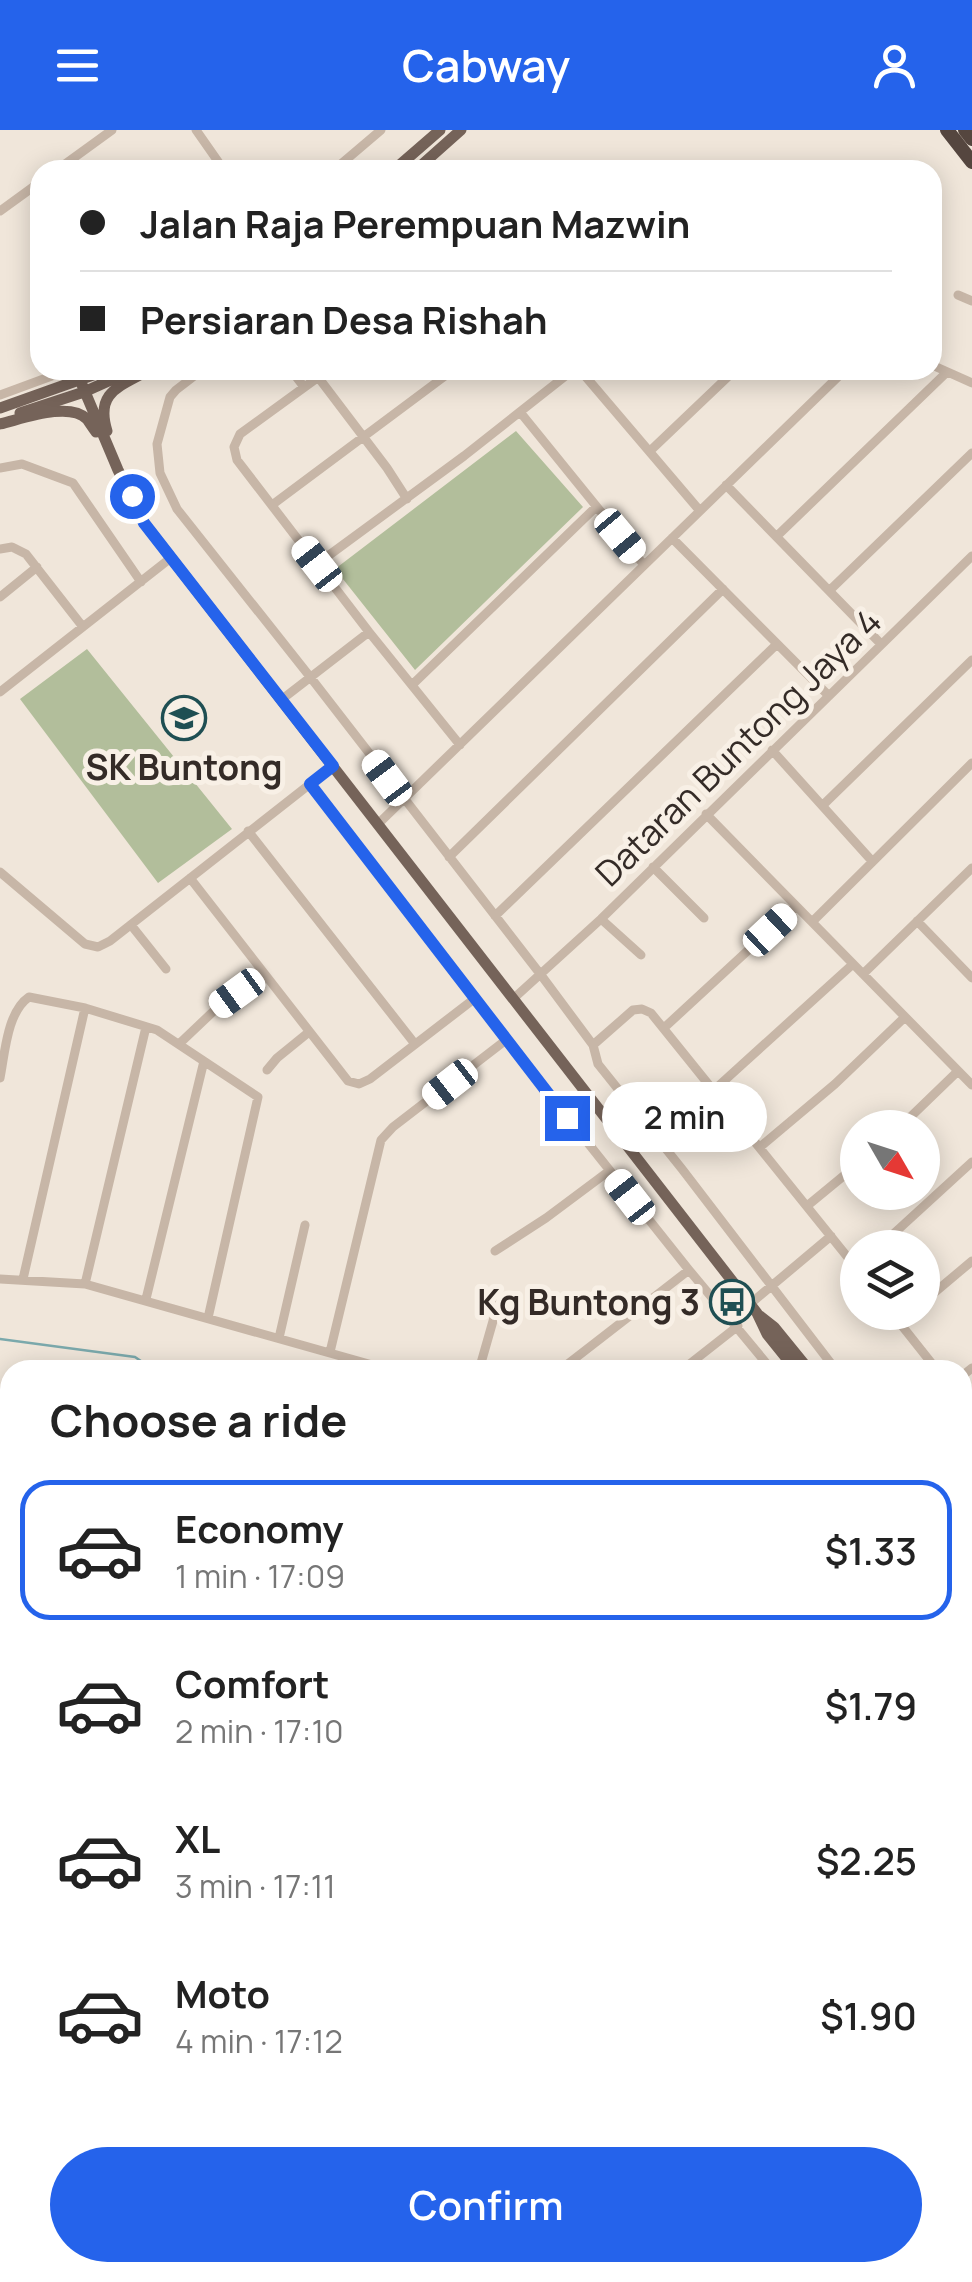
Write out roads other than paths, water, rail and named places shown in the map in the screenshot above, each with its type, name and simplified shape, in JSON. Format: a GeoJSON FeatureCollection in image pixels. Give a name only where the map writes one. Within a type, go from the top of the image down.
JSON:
{"type":"FeatureCollection","features":[{"type":"Feature","properties":{"kind":"highway"},"geometry":{"type":"LineString","coordinates":[[947,130],[972,162]]}},
{"type":"Feature","properties":{"kind":"highway"},"geometry":{"type":"LineString","coordinates":[[965,130],[972,139]]}},
{"type":"Feature","properties":{"kind":"main road"},"geometry":{"type":"LineString","coordinates":[[406,160],[440,130]]}},
{"type":"Feature","properties":{"kind":"main road"},"geometry":{"type":"LineString","coordinates":[[428,160],[462,130]]}},
{"type":"Feature","properties":{"kind":"main road"},"geometry":{"type":"LineString","coordinates":[[438,160],[472,130]]}},
{"type":"Feature","properties":{"kind":"main road"},"geometry":{"type":"LineString","coordinates":[[0,422],[91,380]]}},
{"type":"Feature","properties":{"kind":"main road"},"geometry":{"type":"LineString","coordinates":[[0,408],[101,380]]}},
{"type":"Feature","properties":{"kind":"main road"},"geometry":{"type":"LineString","coordinates":[[118,470],[102,409],[113,390],[130,380]]}},
{"type":"Feature","properties":{"kind":"main road"},"geometry":{"type":"LineString","coordinates":[[82,386],[144,523],[754,1308],[801,1360]]}},
{"type":"Feature","properties":{"kind":"main road"},"geometry":{"type":"LineString","coordinates":[[0,422],[64,410],[76,412],[86,418],[118,470]]}},
{"type":"Feature","properties":{"kind":"main road"},"geometry":{"type":"LineString","coordinates":[[754,1308],[766,1334],[788,1360]]}},
{"type":"Feature","properties":{"kind":"street"},"geometry":{"type":"LineString","coordinates":[[71,160],[112,130]]}},
{"type":"Feature","properties":{"kind":"street"},"geometry":{"type":"LineString","coordinates":[[196,130],[217,160]]}},
{"type":"Feature","properties":{"kind":"street"},"geometry":{"type":"LineString","coordinates":[[345,160],[377,131]]}},
{"type":"Feature","properties":{"kind":"street"},"geometry":{"type":"LineString","coordinates":[[0,211],[30,189]]}},
{"type":"Feature","properties":{"kind":"street"},"geometry":{"type":"LineString","coordinates":[[958,295],[972,301]]}},
{"type":"Feature","properties":{"kind":"street"},"geometry":{"type":"LineString","coordinates":[[942,370],[972,383]]}},
{"type":"Feature","properties":{"kind":"street"},"geometry":{"type":"LineString","coordinates":[[942,377],[947,372]]}},
{"type":"Feature","properties":{"kind":"street"},"geometry":{"type":"LineString","coordinates":[[0,395],[41,380]]}},
{"type":"Feature","properties":{"kind":"street"},"geometry":{"type":"LineString","coordinates":[[189,380],[170,397],[157,444],[160,473],[177,509],[495,916],[593,1045],[598,1064],[828,1360]]}},
{"type":"Feature","properties":{"kind":"street"},"geometry":{"type":"LineString","coordinates":[[299,380],[304,387]]}},
{"type":"Feature","properties":{"kind":"street"},"geometry":{"type":"LineString","coordinates":[[314,380],[240,434],[234,447],[237,460],[460,745]]}},
{"type":"Feature","properties":{"kind":"street"},"geometry":{"type":"LineString","coordinates":[[320,380],[408,499]]}},
{"type":"Feature","properties":{"kind":"street"},"geometry":{"type":"LineString","coordinates":[[272,505],[441,380]]}},
{"type":"Feature","properties":{"kind":"street"},"geometry":{"type":"LineString","coordinates":[[317,564],[563,380]]}},
{"type":"Feature","properties":{"kind":"street"},"geometry":{"type":"LineString","coordinates":[[586,380],[700,511]]}},
{"type":"Feature","properties":{"kind":"street"},"geometry":{"type":"LineString","coordinates":[[650,451],[724,380]]}},
{"type":"Feature","properties":{"kind":"street"},"geometry":{"type":"LineString","coordinates":[[378,824],[835,380]]}},
{"type":"Feature","properties":{"kind":"street"},"geometry":{"type":"LineString","coordinates":[[777,536],[939,380]]}},
{"type":"Feature","properties":{"kind":"street"},"geometry":{"type":"LineString","coordinates":[[520,412],[644,565]]}},
{"type":"Feature","properties":{"kind":"street"},"geometry":{"type":"LineString","coordinates":[[830,590],[972,453]]}},
{"type":"Feature","properties":{"kind":"street"},"geometry":{"type":"LineString","coordinates":[[0,468],[22,464],[73,483],[141,582]]}},
{"type":"Feature","properties":{"kind":"street"},"geometry":{"type":"LineString","coordinates":[[726,485],[881,644]]}},
{"type":"Feature","properties":{"kind":"street"},"geometry":{"type":"LineString","coordinates":[[413,684],[596,507]]}},
{"type":"Feature","properties":{"kind":"street"},"geometry":{"type":"LineString","coordinates":[[672,538],[829,696]]}},
{"type":"Feature","properties":{"kind":"street"},"geometry":{"type":"LineString","coordinates":[[0,549],[12,547],[26,554],[83,626]]}},
{"type":"Feature","properties":{"kind":"street","name":"Dataran Buntong Jaya 4"},"geometry":{"type":"LineString","coordinates":[[513,999],[601,919],[972,556]]}},
{"type":"Feature","properties":{"kind":"street"},"geometry":{"type":"LineString","coordinates":[[0,692],[172,558]]}},
{"type":"Feature","properties":{"kind":"street"},"geometry":{"type":"LineString","coordinates":[[0,597],[38,567]]}},
{"type":"Feature","properties":{"kind":"street"},"geometry":{"type":"LineString","coordinates":[[449,858],[722,589]]}},
{"type":"Feature","properties":{"kind":"street"},"geometry":{"type":"LineString","coordinates":[[282,700],[369,632]]}},
{"type":"Feature","properties":{"kind":"street"},"geometry":{"type":"LineString","coordinates":[[495,916],[776,644]]}},
{"type":"Feature","properties":{"kind":"street"},"geometry":{"type":"LineString","coordinates":[[823,805],[972,660]]}},
{"type":"Feature","properties":{"kind":"street"},"geometry":{"type":"LineString","coordinates":[[772,750],[872,862]]}},
{"type":"Feature","properties":{"kind":"street"},"geometry":{"type":"LineString","coordinates":[[812,922],[971,765]]}},
{"type":"Feature","properties":{"kind":"street"},"geometry":{"type":"LineString","coordinates":[[0,872],[85,944],[98,947],[333,766]]}},
{"type":"Feature","properties":{"kind":"street"},"geometry":{"type":"LineString","coordinates":[[310,784],[609,1171],[764,1360]]}},
{"type":"Feature","properties":{"kind":"street"},"geometry":{"type":"LineString","coordinates":[[706,814],[972,1085]]}},
{"type":"Feature","properties":{"kind":"street"},"geometry":{"type":"LineString","coordinates":[[248,831],[415,1044]]}},
{"type":"Feature","properties":{"kind":"street"},"geometry":{"type":"LineString","coordinates":[[654,867],[704,918]]}},
{"type":"Feature","properties":{"kind":"street"},"geometry":{"type":"LineString","coordinates":[[863,974],[971,871]]}},
{"type":"Feature","properties":{"kind":"street"},"geometry":{"type":"LineString","coordinates":[[190,878],[348,1081],[359,1084],[370,1080],[474,999]]}},
{"type":"Feature","properties":{"kind":"street"},"geometry":{"type":"LineString","coordinates":[[664,1027],[796,906]]}},
{"type":"Feature","properties":{"kind":"street"},"geometry":{"type":"LineString","coordinates":[[601,919],[641,955]]}},
{"type":"Feature","properties":{"kind":"street"},"geometry":{"type":"LineString","coordinates":[[917,921],[972,978]]}},
{"type":"Feature","properties":{"kind":"street"},"geometry":{"type":"LineString","coordinates":[[131,925],[166,969]]}},
{"type":"Feature","properties":{"kind":"street"},"geometry":{"type":"LineString","coordinates":[[714,1090],[853,964]]}},
{"type":"Feature","properties":{"kind":"street"},"geometry":{"type":"LineString","coordinates":[[179,1044],[219,1006],[263,973]]}},
{"type":"Feature","properties":{"kind":"street"},"geometry":{"type":"LineString","coordinates":[[0,1078],[12,1023],[20,1004],[29,996],[156,1030],[258,1098],[208,1318]]}},
{"type":"Feature","properties":{"kind":"street"},"geometry":{"type":"LineString","coordinates":[[23,1279],[85,1008]]}},
{"type":"Feature","properties":{"kind":"street"},"geometry":{"type":"LineString","coordinates":[[593,1045],[634,1010],[651,1013],[840,1247]]}},
{"type":"Feature","properties":{"kind":"street"},"geometry":{"type":"LineString","coordinates":[[760,1147],[906,1017]]}},
{"type":"Feature","properties":{"kind":"street"},"geometry":{"type":"LineString","coordinates":[[0,1020],[12,1023]]}},
{"type":"Feature","properties":{"kind":"street"},"geometry":{"type":"LineString","coordinates":[[85,1284],[146,1026]]}},
{"type":"Feature","properties":{"kind":"street"},"geometry":{"type":"LineString","coordinates":[[267,1070],[309,1032]]}},
{"type":"Feature","properties":{"kind":"street"},"geometry":{"type":"LineString","coordinates":[[330,1352],[381,1140],[506,1040]]}},
{"type":"Feature","properties":{"kind":"street"},"geometry":{"type":"LineString","coordinates":[[146,1300],[204,1060]]}},
{"type":"Feature","properties":{"kind":"street"},"geometry":{"type":"LineString","coordinates":[[918,1110],[958,1071]]}},
{"type":"Feature","properties":{"kind":"street"},"geometry":{"type":"LineString","coordinates":[[898,1230],[972,1162]]}},
{"type":"Feature","properties":{"kind":"street"},"geometry":{"type":"LineString","coordinates":[[495,1251],[609,1171]]}},
{"type":"Feature","properties":{"kind":"street"},"geometry":{"type":"LineString","coordinates":[[807,1206],[840,1179]]}},
{"type":"Feature","properties":{"kind":"street"},"geometry":{"type":"LineString","coordinates":[[279,1338],[305,1225]]}},
{"type":"Feature","properties":{"kind":"street"},"geometry":{"type":"LineString","coordinates":[[754,1308],[772,1285],[831,1236]]}},
{"type":"Feature","properties":{"kind":"street"},"geometry":{"type":"LineString","coordinates":[[940,1288],[972,1261]]}},
{"type":"Feature","properties":{"kind":"street"},"geometry":{"type":"LineString","coordinates":[[573,1360],[689,1270]]}},
{"type":"Feature","properties":{"kind":"street"},"geometry":{"type":"LineString","coordinates":[[0,1279],[85,1284],[357,1360]]}},
{"type":"Feature","properties":{"kind":"street"},"geometry":{"type":"LineString","coordinates":[[482,1360],[499,1300]]}},
{"type":"Feature","properties":{"kind":"street"},"geometry":{"type":"LineString","coordinates":[[695,1360],[738,1326]]}},
{"type":"Feature","properties":{"kind":"street"},"geometry":{"type":"LineString","coordinates":[[905,1330],[929,1360]]}},
{"type":"Feature","properties":{"kind":"waterway"},"geometry":{"type":"LineString","coordinates":[[0,1339],[139,1360]]}},
{"type":"Feature","properties":{"kind":"place","name":"SK Buntong"},"geometry":{"type":"Point","coordinates":[184,718]}},
{"type":"Feature","properties":{"kind":"place","name":"Kg Buntong 3"},"geometry":{"type":"Point","coordinates":[732,1302]}}]}
